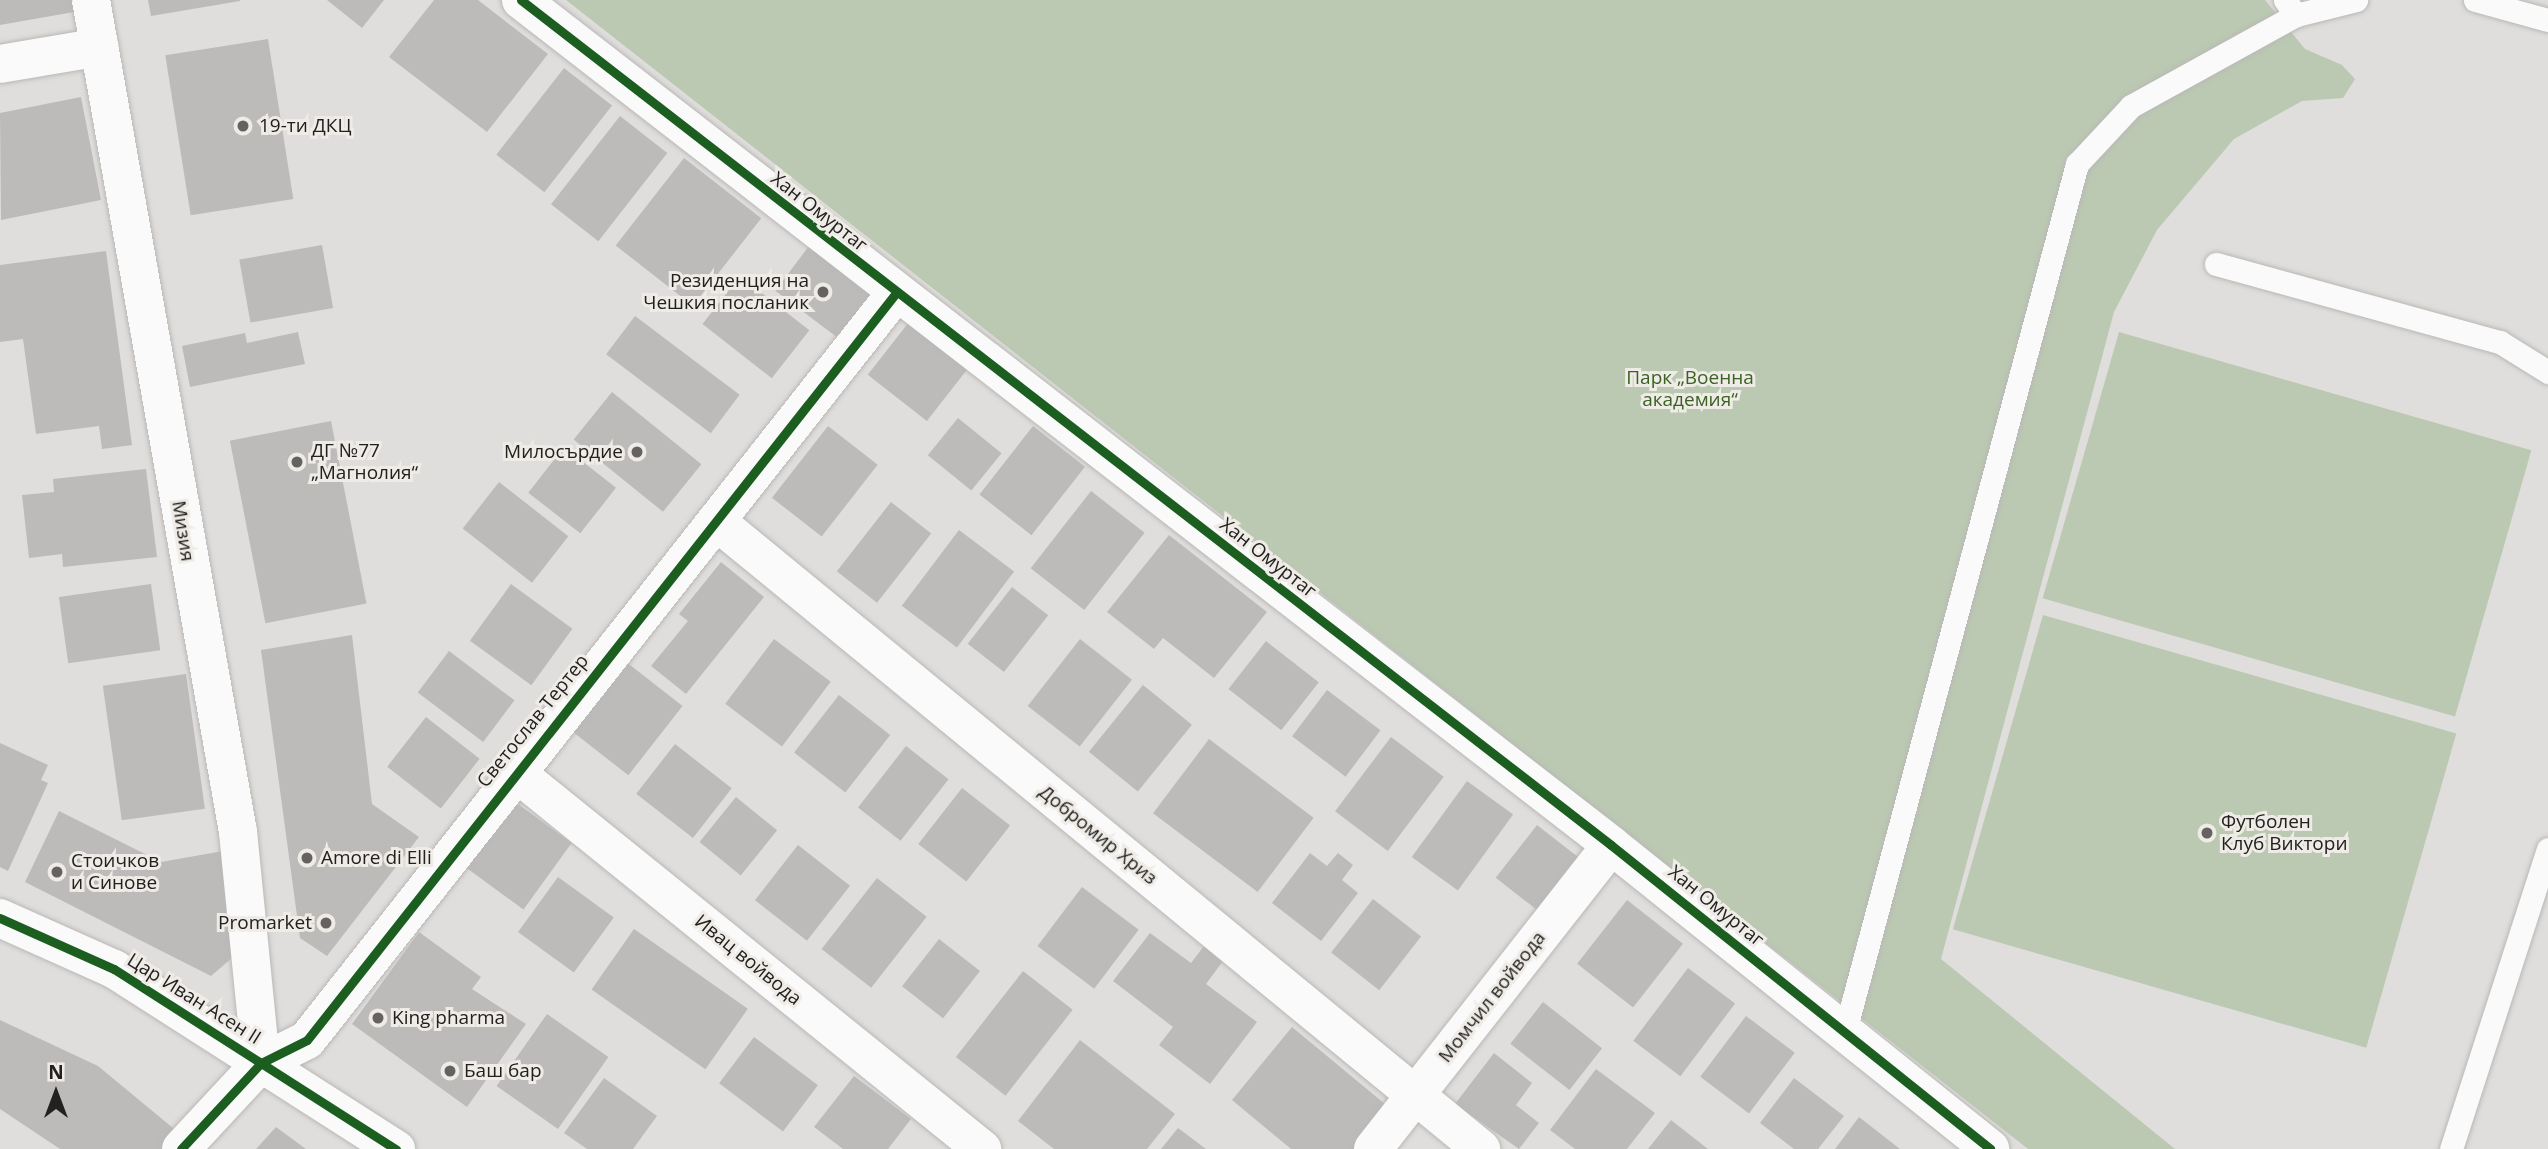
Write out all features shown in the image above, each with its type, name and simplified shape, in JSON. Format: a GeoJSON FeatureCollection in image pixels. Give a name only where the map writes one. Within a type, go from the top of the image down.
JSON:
{"type":"FeatureCollection","features":[{"type":"Feature","properties":{"kind":"street","name":"Мизия"},"geometry":{"type":"LineString","coordinates":[[91,0],[238,831],[261,1063]]}},
{"type":"Feature","properties":{"kind":"street","name":"Хан Омуртаг"},"geometry":{"type":"LineString","coordinates":[[520,0],[895,294],[1611,845],[1990,1149]]}},
{"type":"Feature","properties":{"kind":"street"},"geometry":{"type":"LineString","coordinates":[[0,64],[100,47]]}},
{"type":"Feature","properties":{"kind":"street","name":"Светослав Тертер"},"geometry":{"type":"LineString","coordinates":[[181,1149],[261,1063],[307,1040],[514,771],[895,294]]}},
{"type":"Feature","properties":{"kind":"street","name":"Добромир Хриз"},"geometry":{"type":"LineString","coordinates":[[716,521],[1481,1149]]}},
{"type":"Feature","properties":{"kind":"street","name":"Ивац войвода"},"geometry":{"type":"LineString","coordinates":[[514,771],[982,1149]]}},
{"type":"Feature","properties":{"kind":"street","name":"Момчил войвода"},"geometry":{"type":"LineString","coordinates":[[1373,1149],[1611,845]]}},
{"type":"Feature","properties":{"kind":"street","name":"Цар Иван Асен II"},"geometry":{"type":"LineString","coordinates":[[0,918],[114,969],[396,1149]]}},
{"type":"Feature","properties":{"kind":"lane"},"geometry":{"type":"LineString","coordinates":[[1845,1031],[2077,164],[2131,106],[2290,7],[2356,0]]}},
{"type":"Feature","properties":{"kind":"lane"},"geometry":{"type":"LineString","coordinates":[[2475,0],[2548,20]]}},
{"type":"Feature","properties":{"kind":"lane"},"geometry":{"type":"LineString","coordinates":[[2216,264],[2500,342],[2548,372]]}},
{"type":"Feature","properties":{"kind":"lane"},"geometry":{"type":"LineString","coordinates":[[2451,1149],[2548,849]]}},
{"type":"Feature","properties":{"kind":"green space","name":"Парк „Военна академия“"},"geometry":{"type":"Polygon","coordinates":[[[566,0],[2265,0],[2305,49],[2342,65],[2355,79],[2343,98],[2302,101],[2234,139],[2157,230],[2114,312],[1941,959],[2175,1149],[2028,1149],[566,0]]]}},
{"type":"Feature","properties":{"kind":"green space"},"geometry":{"type":"Polygon","coordinates":[[[2119,332],[2531,450],[2455,717],[2043,598],[2119,332]]]}},
{"type":"Feature","properties":{"kind":"green space","name":"Футболен Клуб Виктори"},"geometry":{"type":"Polygon","coordinates":[[[2043,615],[2456,734],[2366,1048],[1953,929],[2043,615]]]}},
{"type":"Feature","properties":{"kind":"building"},"geometry":{"type":"Polygon","coordinates":[[[0,0],[72,0],[74,12],[0,25],[0,0]]]}},
{"type":"Feature","properties":{"kind":"building"},"geometry":{"type":"Polygon","coordinates":[[[148,0],[240,0],[240,1],[151,16],[148,0]]]}},
{"type":"Feature","properties":{"kind":"building"},"geometry":{"type":"Polygon","coordinates":[[[327,0],[384,0],[362,28],[327,0]]]}},
{"type":"Feature","properties":{"kind":"building"},"geometry":{"type":"Polygon","coordinates":[[[434,0],[478,0],[548,54],[487,132],[389,57],[434,0]]]}},
{"type":"Feature","properties":{"kind":"building"},"geometry":{"type":"Polygon","coordinates":[[[268,39],[293,199],[191,215],[165,55],[268,39]]]}},
{"type":"Feature","properties":{"kind":"building"},"geometry":{"type":"Polygon","coordinates":[[[564,68],[612,106],[544,192],[496,155],[564,68]]]}},
{"type":"Feature","properties":{"kind":"building"},"geometry":{"type":"Polygon","coordinates":[[[81,97],[101,200],[1,220],[0,113],[81,97]]]}},
{"type":"Feature","properties":{"kind":"building"},"geometry":{"type":"Polygon","coordinates":[[[620,116],[667,153],[598,241],[551,204],[620,116]]]}},
{"type":"Feature","properties":{"kind":"building"},"geometry":{"type":"Polygon","coordinates":[[[684,158],[761,218],[693,306],[616,245],[684,158]]]}},
{"type":"Feature","properties":{"kind":"building"},"geometry":{"type":"Polygon","coordinates":[[[322,245],[333,308],[250,323],[239,260],[322,245]]]}},
{"type":"Feature","properties":{"kind":"building","name":"Резиденция на Чешкия посланик"},"geometry":{"type":"Polygon","coordinates":[[[809,246],[872,294],[838,338],[775,291],[809,246]]]}},
{"type":"Feature","properties":{"kind":"building"},"geometry":{"type":"Polygon","coordinates":[[[106,251],[132,445],[102,449],[99,426],[36,434],[23,339],[0,342],[0,265],[106,251]]]}},
{"type":"Feature","properties":{"kind":"building"},"geometry":{"type":"Polygon","coordinates":[[[740,276],[809,330],[772,378],[702,324],[740,276]]]}},
{"type":"Feature","properties":{"kind":"building"},"geometry":{"type":"Polygon","coordinates":[[[635,316],[740,395],[711,433],[606,354],[635,316]]]}},
{"type":"Feature","properties":{"kind":"building"},"geometry":{"type":"Polygon","coordinates":[[[909,322],[968,368],[927,421],[868,375],[909,322]]]}},
{"type":"Feature","properties":{"kind":"building"},"geometry":{"type":"Polygon","coordinates":[[[298,332],[305,364],[190,387],[182,346],[245,333],[247,343],[298,332]]]}},
{"type":"Feature","properties":{"kind":"building","name":"Милосърдие"},"geometry":{"type":"Polygon","coordinates":[[[612,392],[701,464],[663,512],[574,439],[612,392]]]}},
{"type":"Feature","properties":{"kind":"building"},"geometry":{"type":"Polygon","coordinates":[[[958,418],[1002,453],[971,491],[928,455],[958,418]]]}},
{"type":"Feature","properties":{"kind":"building"},"geometry":{"type":"Polygon","coordinates":[[[331,421],[366,604],[265,623],[230,441],[331,421]]]}},
{"type":"Feature","properties":{"kind":"building"},"geometry":{"type":"Polygon","coordinates":[[[828,426],[878,465],[822,536],[772,498],[828,426]]]}},
{"type":"Feature","properties":{"kind":"building"},"geometry":{"type":"Polygon","coordinates":[[[1033,426],[1085,467],[1031,535],[979,495],[1033,426]]]}},
{"type":"Feature","properties":{"kind":"building"},"geometry":{"type":"Polygon","coordinates":[[[564,447],[616,488],[580,533],[528,493],[564,447]]]}},
{"type":"Feature","properties":{"kind":"building"},"geometry":{"type":"Polygon","coordinates":[[[146,469],[157,557],[63,567],[62,554],[29,558],[22,495],[54,492],[53,479],[146,469]]]}},
{"type":"Feature","properties":{"kind":"building"},"geometry":{"type":"Polygon","coordinates":[[[499,482],[568,536],[532,583],[463,528],[499,482]]]}},
{"type":"Feature","properties":{"kind":"building"},"geometry":{"type":"Polygon","coordinates":[[[1091,491],[1145,533],[1084,610],[1031,568],[1091,491]]]}},
{"type":"Feature","properties":{"kind":"building"},"geometry":{"type":"Polygon","coordinates":[[[891,502],[931,533],[877,603],[837,571],[891,502]]]}},
{"type":"Feature","properties":{"kind":"building"},"geometry":{"type":"Polygon","coordinates":[[[959,530],[1014,572],[957,647],[902,606],[959,530]]]}},
{"type":"Feature","properties":{"kind":"building"},"geometry":{"type":"Polygon","coordinates":[[[1169,535],[1267,612],[1214,678],[1163,638],[1154,649],[1107,612],[1169,535]]]}},
{"type":"Feature","properties":{"kind":"building"},"geometry":{"type":"Polygon","coordinates":[[[721,562],[764,597],[686,694],[651,666],[688,621],[679,614],[721,562]]]}},
{"type":"Feature","properties":{"kind":"building"},"geometry":{"type":"Polygon","coordinates":[[[151,584],[160,650],[68,663],[59,597],[151,584]]]}},
{"type":"Feature","properties":{"kind":"building"},"geometry":{"type":"Polygon","coordinates":[[[511,584],[572,629],[531,685],[470,641],[511,584]]]}},
{"type":"Feature","properties":{"kind":"building"},"geometry":{"type":"Polygon","coordinates":[[[1012,587],[1048,615],[1004,672],[968,644],[1012,587]]]}},
{"type":"Feature","properties":{"kind":"building"},"geometry":{"type":"Polygon","coordinates":[[[352,635],[372,804],[419,837],[327,956],[300,938],[261,650],[352,635]]]}},
{"type":"Feature","properties":{"kind":"building"},"geometry":{"type":"Polygon","coordinates":[[[774,639],[831,682],[782,746],[725,704],[774,639]]]}},
{"type":"Feature","properties":{"kind":"building"},"geometry":{"type":"Polygon","coordinates":[[[1080,639],[1132,680],[1080,747],[1028,706],[1080,639]]]}},
{"type":"Feature","properties":{"kind":"building"},"geometry":{"type":"Polygon","coordinates":[[[1266,641],[1319,682],[1281,730],[1228,689],[1266,641]]]}},
{"type":"Feature","properties":{"kind":"building"},"geometry":{"type":"Polygon","coordinates":[[[449,651],[514,700],[483,742],[418,693],[449,651]]]}},
{"type":"Feature","properties":{"kind":"building"},"geometry":{"type":"Polygon","coordinates":[[[625,661],[683,706],[628,775],[571,730],[625,661]]]}},
{"type":"Feature","properties":{"kind":"building"},"geometry":{"type":"Polygon","coordinates":[[[186,674],[205,809],[122,820],[103,686],[186,674]]]}},
{"type":"Feature","properties":{"kind":"building"},"geometry":{"type":"Polygon","coordinates":[[[1143,685],[1192,725],[1138,791],[1089,752],[1143,685]]]}},
{"type":"Feature","properties":{"kind":"building"},"geometry":{"type":"Polygon","coordinates":[[[1327,690],[1381,730],[1346,777],[1292,736],[1327,690]]]}},
{"type":"Feature","properties":{"kind":"building"},"geometry":{"type":"Polygon","coordinates":[[[839,695],[890,735],[845,793],[794,753],[839,695]]]}},
{"type":"Feature","properties":{"kind":"building"},"geometry":{"type":"Polygon","coordinates":[[[426,717],[480,759],[441,809],[387,767],[426,717]]]}},
{"type":"Feature","properties":{"kind":"building"},"geometry":{"type":"Polygon","coordinates":[[[1391,737],[1444,777],[1388,851],[1335,811],[1391,737]]]}},
{"type":"Feature","properties":{"kind":"building"},"geometry":{"type":"Polygon","coordinates":[[[1209,739],[1314,818],[1258,892],[1153,813],[1209,739]]]}},
{"type":"Feature","properties":{"kind":"building"},"geometry":{"type":"Polygon","coordinates":[[[0,743],[48,765],[41,780],[48,783],[8,871],[0,867],[0,743]]]}},
{"type":"Feature","properties":{"kind":"building"},"geometry":{"type":"Polygon","coordinates":[[[675,744],[732,788],[693,838],[636,794],[675,744]]]}},
{"type":"Feature","properties":{"kind":"building"},"geometry":{"type":"Polygon","coordinates":[[[906,746],[949,779],[901,841],[858,807],[906,746]]]}},
{"type":"Feature","properties":{"kind":"building"},"geometry":{"type":"Polygon","coordinates":[[[1467,781],[1513,815],[1458,891],[1412,857],[1467,781]]]}},
{"type":"Feature","properties":{"kind":"building"},"geometry":{"type":"Polygon","coordinates":[[[962,788],[1010,826],[966,882],[918,844],[962,788]]]}},
{"type":"Feature","properties":{"kind":"building"},"geometry":{"type":"Polygon","coordinates":[[[736,797],[777,830],[741,875],[699,842],[736,797]]]}},
{"type":"Feature","properties":{"kind":"building"},"geometry":{"type":"Polygon","coordinates":[[[511,799],[572,843],[523,909],[463,865],[511,799]]]}},
{"type":"Feature","properties":{"kind":"building"},"geometry":{"type":"Polygon","coordinates":[[[59,811],[161,862],[223,851],[240,951],[211,976],[25,882],[59,811]]]}},
{"type":"Feature","properties":{"kind":"building"},"geometry":{"type":"Polygon","coordinates":[[[1537,825],[1588,865],[1547,918],[1496,878],[1537,825]]]}},
{"type":"Feature","properties":{"kind":"building"},"geometry":{"type":"Polygon","coordinates":[[[798,845],[850,886],[807,941],[755,900],[798,845]]]}},
{"type":"Feature","properties":{"kind":"building"},"geometry":{"type":"Polygon","coordinates":[[[1310,853],[1327,866],[1338,853],[1353,865],[1342,880],[1358,893],[1321,941],[1272,903],[1310,853]]]}},
{"type":"Feature","properties":{"kind":"building"},"geometry":{"type":"Polygon","coordinates":[[[558,877],[614,918],[574,973],[518,932],[558,877]]]}},
{"type":"Feature","properties":{"kind":"building"},"geometry":{"type":"Polygon","coordinates":[[[877,878],[927,917],[871,988],[822,949],[877,878]]]}},
{"type":"Feature","properties":{"kind":"building"},"geometry":{"type":"Polygon","coordinates":[[[1082,887],[1139,930],[1094,989],[1037,946],[1082,887]]]}},
{"type":"Feature","properties":{"kind":"building"},"geometry":{"type":"Polygon","coordinates":[[[1373,899],[1421,937],[1379,990],[1331,953],[1373,899]]]}},
{"type":"Feature","properties":{"kind":"building"},"geometry":{"type":"Polygon","coordinates":[[[1627,900],[1683,944],[1633,1008],[1577,964],[1627,900]]]}},
{"type":"Feature","properties":{"kind":"building"},"geometry":{"type":"Polygon","coordinates":[[[634,929],[748,1009],[705,1069],[592,990],[634,929]]]}},
{"type":"Feature","properties":{"kind":"building"},"geometry":{"type":"Polygon","coordinates":[[[419,932],[481,977],[472,989],[526,1024],[467,1107],[352,1024],[419,932]]]}},
{"type":"Feature","properties":{"kind":"building"},"geometry":{"type":"Polygon","coordinates":[[[1150,933],[1191,963],[1204,946],[1223,961],[1206,984],[1257,1022],[1210,1084],[1159,1045],[1173,1027],[1113,981],[1150,933]]]}},
{"type":"Feature","properties":{"kind":"building"},"geometry":{"type":"Polygon","coordinates":[[[939,939],[980,971],[943,1018],[902,986],[939,939]]]}},
{"type":"Feature","properties":{"kind":"building"},"geometry":{"type":"Polygon","coordinates":[[[1688,968],[1735,1004],[1680,1076],[1633,1041],[1688,968]]]}},
{"type":"Feature","properties":{"kind":"building"},"geometry":{"type":"Polygon","coordinates":[[[1023,971],[1073,1010],[1006,1096],[956,1057],[1023,971]]]}},
{"type":"Feature","properties":{"kind":"building"},"geometry":{"type":"Polygon","coordinates":[[[1543,1002],[1602,1048],[1569,1090],[1510,1044],[1543,1002]]]}},
{"type":"Feature","properties":{"kind":"building"},"geometry":{"type":"Polygon","coordinates":[[[547,1014],[608,1057],[558,1129],[497,1086],[547,1014]]]}},
{"type":"Feature","properties":{"kind":"building"},"geometry":{"type":"Polygon","coordinates":[[[1746,1016],[1795,1053],[1749,1113],[1700,1077],[1746,1016]]]}},
{"type":"Feature","properties":{"kind":"building"},"geometry":{"type":"Polygon","coordinates":[[[0,1020],[98,1066],[179,1133],[165,1149],[60,1149],[0,1109],[0,1020]]]}},
{"type":"Feature","properties":{"kind":"building"},"geometry":{"type":"Polygon","coordinates":[[[1292,1027],[1391,1109],[1357,1149],[1291,1149],[1232,1100],[1292,1027]]]}},
{"type":"Feature","properties":{"kind":"building"},"geometry":{"type":"Polygon","coordinates":[[[754,1037],[818,1085],[783,1131],[719,1083],[754,1037]]]}},
{"type":"Feature","properties":{"kind":"building"},"geometry":{"type":"Polygon","coordinates":[[[1080,1040],[1175,1114],[1147,1149],[1054,1149],[1018,1121],[1080,1040]]]}},
{"type":"Feature","properties":{"kind":"building"},"geometry":{"type":"Polygon","coordinates":[[[1494,1053],[1532,1083],[1516,1105],[1539,1123],[1519,1149],[1455,1104],[1494,1053]]]}},
{"type":"Feature","properties":{"kind":"building"},"geometry":{"type":"Polygon","coordinates":[[[1596,1069],[1655,1113],[1627,1149],[1575,1149],[1550,1130],[1596,1069]]]}},
{"type":"Feature","properties":{"kind":"building"},"geometry":{"type":"Polygon","coordinates":[[[854,1076],[911,1119],[888,1149],[843,1149],[814,1127],[854,1076]]]}},
{"type":"Feature","properties":{"kind":"building"},"geometry":{"type":"Polygon","coordinates":[[[604,1078],[657,1116],[633,1149],[587,1149],[564,1133],[604,1078]]]}},
{"type":"Feature","properties":{"kind":"building"},"geometry":{"type":"Polygon","coordinates":[[[1794,1078],[1844,1116],[1818,1149],[1794,1149],[1760,1123],[1794,1078]]]}},
{"type":"Feature","properties":{"kind":"building"},"geometry":{"type":"Polygon","coordinates":[[[1859,1117],[1900,1149],[1835,1149],[1859,1117]]]}},
{"type":"Feature","properties":{"kind":"building"},"geometry":{"type":"Polygon","coordinates":[[[1671,1120],[1708,1149],[1648,1149],[1671,1120]]]}},
{"type":"Feature","properties":{"kind":"building"},"geometry":{"type":"Polygon","coordinates":[[[276,1127],[306,1149],[256,1149],[276,1127]]]}},
{"type":"Feature","properties":{"kind":"building"},"geometry":{"type":"Polygon","coordinates":[[[1178,1128],[1206,1149],[1161,1149],[1178,1128]]]}},
{"type":"Feature","properties":{"kind":"cycle path"},"geometry":{"type":"LineString","coordinates":[[521,0],[1611,845],[1990,1149]]}},
{"type":"Feature","properties":{"kind":"cycle path"},"geometry":{"type":"LineString","coordinates":[[181,1149],[261,1063],[307,1040],[895,294]]}},
{"type":"Feature","properties":{"kind":"cycle path"},"geometry":{"type":"LineString","coordinates":[[0,918],[114,969],[396,1149]]}},
{"type":"Feature","properties":{"kind":"place","name":"19-ти ДКЦ"},"geometry":{"type":"Point","coordinates":[243,126]}},
{"type":"Feature","properties":{"kind":"place","name":"Резиденция на Чешкия посланик"},"geometry":{"type":"Point","coordinates":[823,292]}},
{"type":"Feature","properties":{"kind":"place","name":"Милосърдие"},"geometry":{"type":"Point","coordinates":[637,452]}},
{"type":"Feature","properties":{"kind":"place","name":"ДГ №77 „Магнолия“"},"geometry":{"type":"Point","coordinates":[297,462]}},
{"type":"Feature","properties":{"kind":"place","name":"Футболен Клуб Виктори"},"geometry":{"type":"Point","coordinates":[2207,833]}},
{"type":"Feature","properties":{"kind":"place","name":"Amore di Elli"},"geometry":{"type":"Point","coordinates":[307,858]}},
{"type":"Feature","properties":{"kind":"place","name":"Стоичков и Синове"},"geometry":{"type":"Point","coordinates":[57,872]}},
{"type":"Feature","properties":{"kind":"place","name":"Promarket"},"geometry":{"type":"Point","coordinates":[326,923]}},
{"type":"Feature","properties":{"kind":"place","name":"King pharma"},"geometry":{"type":"Point","coordinates":[378,1018]}},
{"type":"Feature","properties":{"kind":"place","name":"Баш бар"},"geometry":{"type":"Point","coordinates":[450,1071]}}]}
